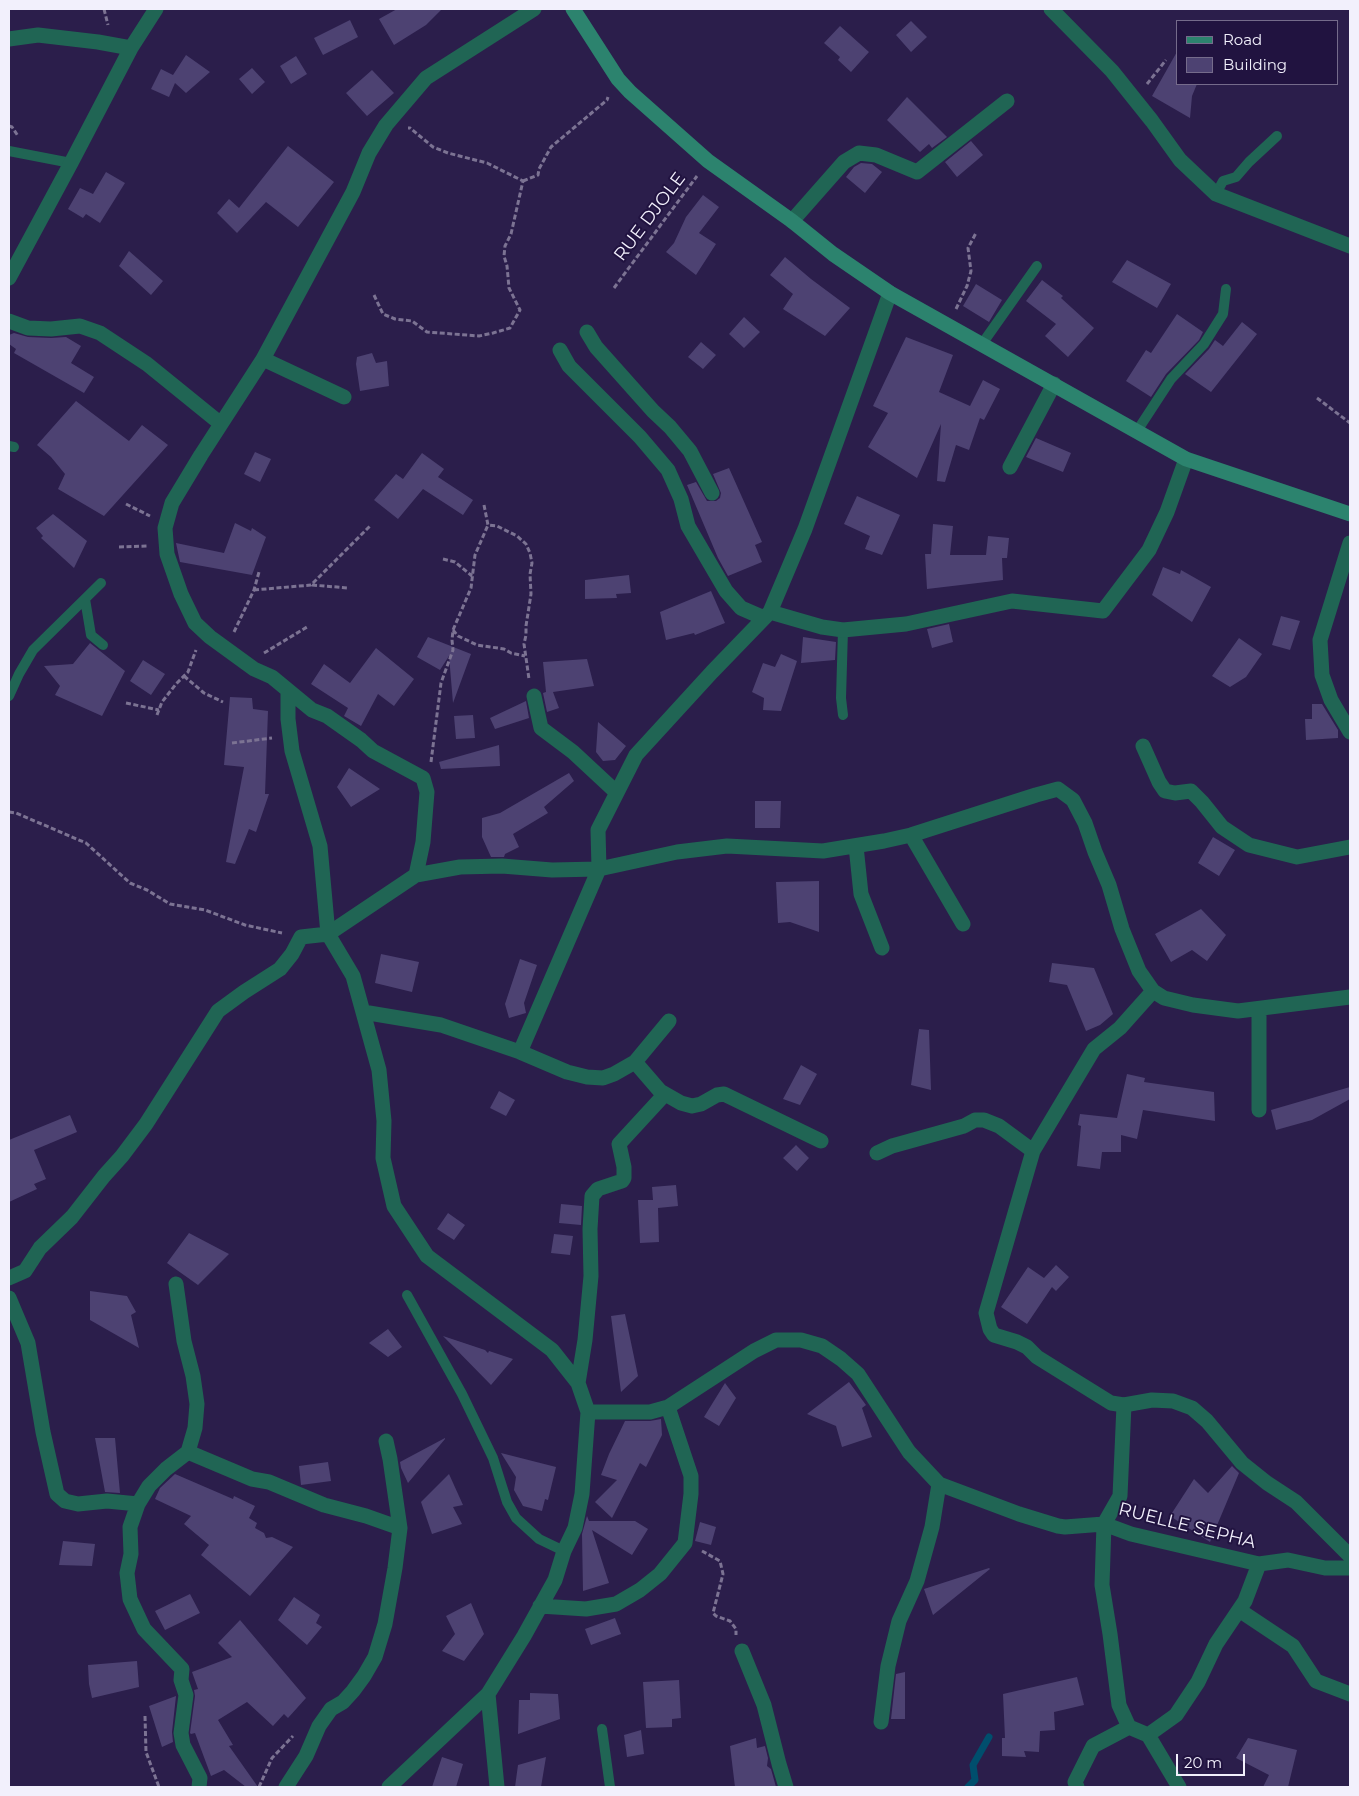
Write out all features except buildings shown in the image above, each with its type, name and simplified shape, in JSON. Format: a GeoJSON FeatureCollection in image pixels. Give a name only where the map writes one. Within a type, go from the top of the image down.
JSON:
{"type":"FeatureCollection","features":[{"type":"Feature","properties":{"kind":"street"},"geometry":{"type":"LineString","coordinates":[[9,278],[131,48],[156,9]]}},
{"type":"Feature","properties":{"kind":"street"},"geometry":{"type":"LineString","coordinates":[[416,875],[423,842],[427,792],[423,778],[387,757],[372,751],[327,716],[312,710],[272,677],[254,669],[210,637],[195,623],[181,594],[167,554],[166,530],[172,503],[263,359],[352,192],[368,153],[386,125],[426,78],[534,9]]}},
{"type":"Feature","properties":{"kind":"street"},"geometry":{"type":"LineString","coordinates":[[573,9],[618,79],[630,92],[708,161],[792,221],[833,254],[890,293],[1186,459],[1350,514]]}},
{"type":"Feature","properties":{"kind":"street"},"geometry":{"type":"LineString","coordinates":[[1051,9],[1112,71],[1180,160],[1216,194],[1350,246]]}},
{"type":"Feature","properties":{"kind":"street"},"geometry":{"type":"LineString","coordinates":[[9,39],[38,35],[131,48]]}},
{"type":"Feature","properties":{"kind":"street"},"geometry":{"type":"LineString","coordinates":[[792,221],[844,162],[859,153],[876,156],[917,172],[1007,101]]}},
{"type":"Feature","properties":{"kind":"street"},"geometry":{"type":"LineString","coordinates":[[520,1052],[599,869],[598,830],[636,755],[767,615],[805,529],[890,293]]}},
{"type":"Feature","properties":{"kind":"street"},"geometry":{"type":"LineString","coordinates":[[9,321],[28,328],[51,329],[80,326],[100,333],[147,364],[221,424]]}},
{"type":"Feature","properties":{"kind":"street"},"geometry":{"type":"LineString","coordinates":[[588,332],[596,347],[690,451],[712,493]]}},
{"type":"Feature","properties":{"kind":"street"},"geometry":{"type":"LineString","coordinates":[[560,350],[569,366],[634,431],[668,470],[681,499],[688,526],[714,573],[741,608],[822,627],[843,630],[906,624],[1012,601],[1103,611],[1150,550],[1167,512],[1186,459]]}},
{"type":"Feature","properties":{"kind":"street"},"geometry":{"type":"LineString","coordinates":[[263,359],[344,397]]}},
{"type":"Feature","properties":{"kind":"street"},"geometry":{"type":"LineString","coordinates":[[1010,467],[1054,384]]}},
{"type":"Feature","properties":{"kind":"street"},"geometry":{"type":"LineString","coordinates":[[1350,543],[1320,640],[1322,675],[1331,700],[1350,732]]}},
{"type":"Feature","properties":{"kind":"street"},"geometry":{"type":"LineString","coordinates":[[288,692],[288,720],[292,751],[320,846],[328,934],[353,976],[379,1070],[384,1122],[383,1158],[394,1206],[427,1256],[552,1350],[578,1383],[588,1412],[582,1494],[575,1528],[564,1551],[555,1580],[488,1694],[389,1787]]}},
{"type":"Feature","properties":{"kind":"street"},"geometry":{"type":"LineString","coordinates":[[534,696],[541,728],[573,752],[616,792]]}},
{"type":"Feature","properties":{"kind":"street"},"geometry":{"type":"LineString","coordinates":[[1143,746],[1159,782],[1166,791],[1175,793],[1191,791],[1222,827],[1248,845],[1297,857],[1350,847]]}},
{"type":"Feature","properties":{"kind":"street"},"geometry":{"type":"LineString","coordinates":[[9,1278],[25,1271],[40,1248],[72,1217],[122,1156],[146,1124],[218,1011],[280,969],[292,954],[301,937],[328,934],[416,875],[460,867],[502,866],[552,870],[599,869],[677,852],[727,846],[823,850],[856,846],[911,835],[1058,789],[1073,800],[1085,823],[1109,884],[1122,929],[1139,970],[1153,991],[1164,998],[1193,1005],[1238,1011],[1350,997]]}},
{"type":"Feature","properties":{"kind":"street"},"geometry":{"type":"LineString","coordinates":[[911,835],[963,924]]}},
{"type":"Feature","properties":{"kind":"street"},"geometry":{"type":"LineString","coordinates":[[856,846],[861,894],[882,948]]}},
{"type":"Feature","properties":{"kind":"street"},"geometry":{"type":"LineString","coordinates":[[1153,991],[1120,1028],[1094,1049],[1033,1151],[986,1312],[990,1329],[994,1335],[1027,1347],[1037,1357],[1111,1403],[1124,1405],[1152,1400],[1173,1401],[1192,1408],[1207,1421],[1242,1464],[1296,1502],[1350,1556]]}},
{"type":"Feature","properties":{"kind":"street"},"geometry":{"type":"LineString","coordinates":[[1259,1009],[1259,1110]]}},
{"type":"Feature","properties":{"kind":"street"},"geometry":{"type":"LineString","coordinates":[[363,1012],[441,1025],[520,1052],[567,1072],[603,1078],[635,1062],[669,1021]]}},
{"type":"Feature","properties":{"kind":"street"},"geometry":{"type":"LineString","coordinates":[[635,1062],[660,1091],[681,1103],[692,1106],[724,1094],[821,1141]]}},
{"type":"Feature","properties":{"kind":"street"},"geometry":{"type":"LineString","coordinates":[[578,1383],[591,1276],[590,1229],[592,1196],[598,1189],[622,1182],[624,1167],[619,1144],[665,1094]]}},
{"type":"Feature","properties":{"kind":"street"},"geometry":{"type":"LineString","coordinates":[[877,1153],[892,1146],[964,1126],[975,1120],[984,1120],[999,1126],[1033,1151]]}},
{"type":"Feature","properties":{"kind":"street"},"geometry":{"type":"LineString","coordinates":[[176,1284],[184,1341],[193,1376],[197,1404],[195,1428],[188,1452],[166,1469],[149,1486],[138,1504],[130,1527],[131,1554],[127,1573],[130,1599],[144,1628],[182,1670],[181,1680],[186,1695],[181,1733],[183,1745],[200,1778],[199,1787]]}},
{"type":"Feature","properties":{"kind":"street"},"geometry":{"type":"LineString","coordinates":[[9,1298],[28,1344],[43,1432],[58,1494],[65,1501],[78,1504],[107,1501],[138,1504]]}},
{"type":"Feature","properties":{"kind":"street"},"geometry":{"type":"LineString","coordinates":[[588,1412],[650,1412],[668,1407],[754,1351],[776,1340],[800,1340],[822,1346],[858,1374],[909,1452],[938,1484],[1019,1514],[1058,1526],[1104,1524]]}},
{"type":"Feature","properties":{"kind":"street"},"geometry":{"type":"LineString","coordinates":[[1124,1405],[1120,1496],[1104,1524],[1102,1585],[1119,1705],[1129,1727],[1148,1735],[1179,1787]]}},
{"type":"Feature","properties":{"kind":"street"},"geometry":{"type":"LineString","coordinates":[[540,1606],[586,1609],[616,1604],[640,1590],[660,1574],[685,1543],[689,1518],[690,1476],[668,1407]]}},
{"type":"Feature","properties":{"kind":"street"},"geometry":{"type":"LineString","coordinates":[[286,1787],[306,1756],[319,1726],[331,1709],[343,1702],[364,1676],[375,1657],[385,1624],[400,1528],[386,1441]]}},
{"type":"Feature","properties":{"kind":"street"},"geometry":{"type":"LineString","coordinates":[[188,1452],[252,1479],[269,1482],[324,1505],[366,1516],[400,1528]]}},
{"type":"Feature","properties":{"kind":"street"},"geometry":{"type":"LineString","coordinates":[[881,1722],[888,1666],[899,1621],[917,1581],[930,1536],[938,1484]]}},
{"type":"Feature","properties":{"kind":"street","name":"RUELLE SEPHA"},"geometry":{"type":"LineString","coordinates":[[1104,1524],[1130,1534],[1260,1564],[1288,1560],[1325,1568],[1350,1568]]}},
{"type":"Feature","properties":{"kind":"street"},"geometry":{"type":"LineString","coordinates":[[1148,1735],[1176,1715],[1198,1682],[1216,1644],[1245,1601],[1260,1564]]}},
{"type":"Feature","properties":{"kind":"street"},"geometry":{"type":"LineString","coordinates":[[1239,1610],[1293,1646],[1316,1681],[1350,1694]]}},
{"type":"Feature","properties":{"kind":"street"},"geometry":{"type":"LineString","coordinates":[[742,1652],[764,1705],[786,1787]]}},
{"type":"Feature","properties":{"kind":"street"},"geometry":{"type":"LineString","coordinates":[[488,1694],[497,1787]]}},
{"type":"Feature","properties":{"kind":"street"},"geometry":{"type":"LineString","coordinates":[[1077,1787],[1075,1782],[1093,1746],[1129,1727]]}},
{"type":"Feature","properties":{"kind":"lane"},"geometry":{"type":"LineString","coordinates":[[1216,194],[1223,182],[1236,177],[1248,162],[1277,136]]}},
{"type":"Feature","properties":{"kind":"lane"},"geometry":{"type":"LineString","coordinates":[[9,151],[71,163]]}},
{"type":"Feature","properties":{"kind":"lane"},"geometry":{"type":"LineString","coordinates":[[982,344],[1037,266]]}},
{"type":"Feature","properties":{"kind":"lane"},"geometry":{"type":"LineString","coordinates":[[1137,431],[1171,379],[1204,344],[1218,322],[1223,314],[1226,289]]}},
{"type":"Feature","properties":{"kind":"lane"},"geometry":{"type":"LineString","coordinates":[[9,696],[18,674],[33,650],[101,583]]}},
{"type":"Feature","properties":{"kind":"lane"},"geometry":{"type":"LineString","coordinates":[[85,599],[91,635],[103,645]]}},
{"type":"Feature","properties":{"kind":"lane"},"geometry":{"type":"LineString","coordinates":[[843,630],[841,698],[843,715]]}},
{"type":"Feature","properties":{"kind":"lane"},"geometry":{"type":"LineString","coordinates":[[407,1295],[462,1394],[493,1458],[507,1502],[516,1518],[539,1539],[564,1551]]}},
{"type":"Feature","properties":{"kind":"lane"},"geometry":{"type":"LineString","coordinates":[[602,1729],[610,1787]]}},
{"type":"Feature","properties":{"kind":"path"},"geometry":{"type":"LineString","coordinates":[[1137,102],[1150,79],[1166,60]]}},
{"type":"Feature","properties":{"kind":"path"},"geometry":{"type":"LineString","coordinates":[[386,125],[410,128],[433,147],[486,163],[523,181],[538,175],[539,169],[551,147],[608,100],[611,89],[618,79]]}},
{"type":"Feature","properties":{"kind":"path","name":"RUE DJOLE"},"geometry":{"type":"LineString","coordinates":[[614,288],[708,161]]}},
{"type":"Feature","properties":{"kind":"path"},"geometry":{"type":"LineString","coordinates":[[374,295],[384,314],[396,319],[412,321],[427,332],[479,336],[510,328],[520,310],[509,288],[504,256],[523,181]]}},
{"type":"Feature","properties":{"kind":"path"},"geometry":{"type":"LineString","coordinates":[[947,325],[967,286],[971,271],[968,248],[976,233]]}},
{"type":"Feature","properties":{"kind":"path"},"geometry":{"type":"LineString","coordinates":[[1317,398],[1350,423]]}},
{"type":"Feature","properties":{"kind":"path"},"geometry":{"type":"LineString","coordinates":[[119,547],[153,546],[166,530],[126,504]]}},
{"type":"Feature","properties":{"kind":"path"},"geometry":{"type":"LineString","coordinates":[[436,727],[441,683],[453,650],[453,630],[470,588],[475,555],[488,525],[484,505]]}},
{"type":"Feature","properties":{"kind":"path"},"geometry":{"type":"LineString","coordinates":[[310,585],[371,525]]}},
{"type":"Feature","properties":{"kind":"path"},"geometry":{"type":"LineString","coordinates":[[488,525],[497,526],[517,536],[526,544],[530,553],[532,563],[530,574],[531,594],[524,644],[527,672],[534,696]]}},
{"type":"Feature","properties":{"kind":"path"},"geometry":{"type":"LineString","coordinates":[[443,559],[455,562],[473,576]]}},
{"type":"Feature","properties":{"kind":"path"},"geometry":{"type":"LineString","coordinates":[[226,648],[254,590],[258,572]]}},
{"type":"Feature","properties":{"kind":"path"},"geometry":{"type":"LineString","coordinates":[[254,590],[310,585],[348,588]]}},
{"type":"Feature","properties":{"kind":"path"},"geometry":{"type":"LineString","coordinates":[[246,662],[307,627]]}},
{"type":"Feature","properties":{"kind":"path"},"geometry":{"type":"LineString","coordinates":[[453,630],[458,636],[477,645],[504,649],[511,653],[525,656]]}},
{"type":"Feature","properties":{"kind":"path"},"geometry":{"type":"LineString","coordinates":[[157,715],[162,702],[188,672],[196,649]]}},
{"type":"Feature","properties":{"kind":"path"},"geometry":{"type":"LineString","coordinates":[[184,676],[204,693],[223,702]]}},
{"type":"Feature","properties":{"kind":"path"},"geometry":{"type":"LineString","coordinates":[[126,703],[159,710]]}},
{"type":"Feature","properties":{"kind":"path"},"geometry":{"type":"LineString","coordinates":[[232,743],[277,736],[290,736]]}},
{"type":"Feature","properties":{"kind":"path"},"geometry":{"type":"LineString","coordinates":[[9,812],[86,843],[130,883],[147,890],[170,904],[205,910],[245,925],[301,937]]}},
{"type":"Feature","properties":{"kind":"path"},"geometry":{"type":"LineString","coordinates":[[685,1543],[720,1561],[723,1574],[714,1612],[716,1616],[730,1621],[736,1629],[737,1641],[742,1652]]}},
{"type":"Feature","properties":{"kind":"path"},"geometry":{"type":"LineString","coordinates":[[144,1716],[146,1752],[159,1787]]}},
{"type":"Feature","properties":{"kind":"path"},"geometry":{"type":"LineString","coordinates":[[259,1787],[272,1758],[294,1735]]}},
{"type":"Feature","properties":{"kind":"waterway"},"geometry":{"type":"LineString","coordinates":[[968,1787],[975,1780],[973,1765],[989,1737]]}}]}
